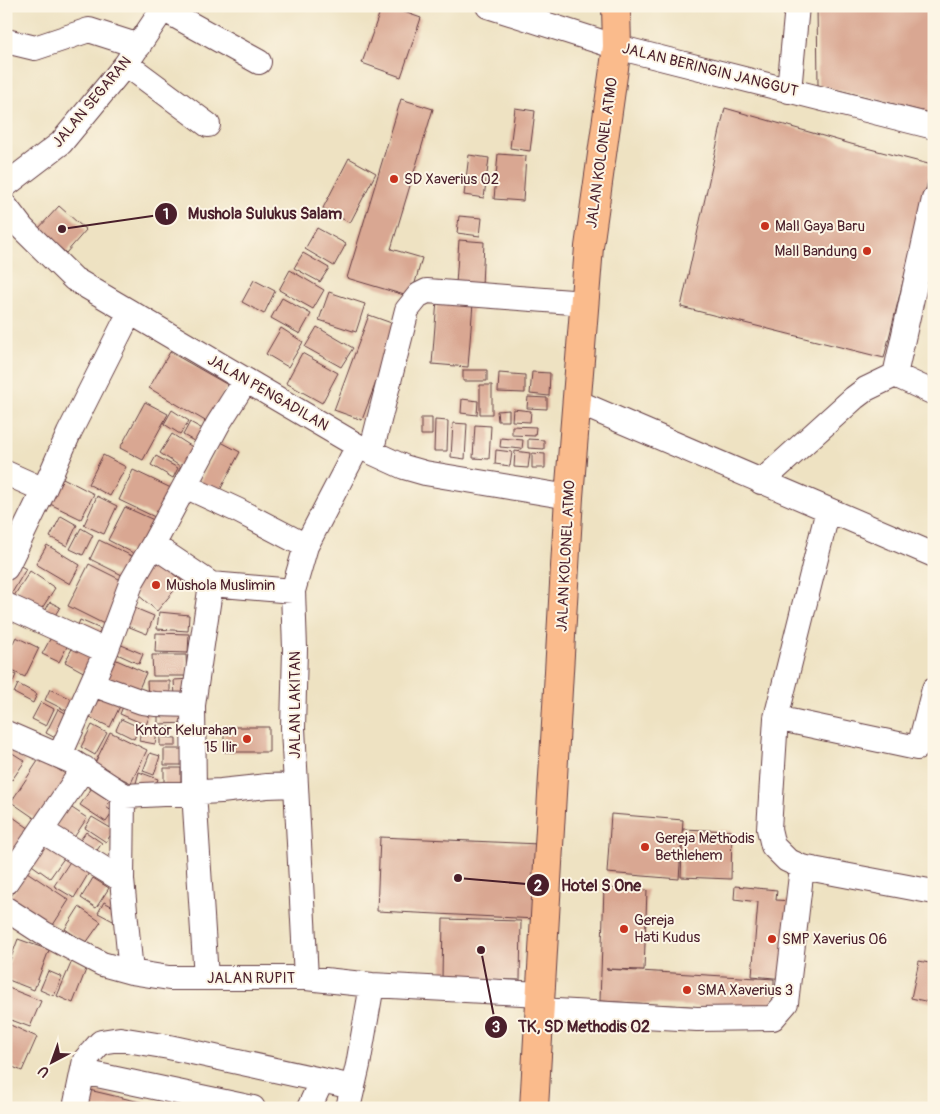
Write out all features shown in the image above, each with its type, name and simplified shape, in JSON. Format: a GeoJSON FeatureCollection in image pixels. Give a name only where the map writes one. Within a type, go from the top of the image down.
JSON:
{"type":"FeatureCollection","features":[{"type":"Feature","properties":{"kind":"main road","name":"JALAN KOLONEL ATMO"},"geometry":{"type":"LineString","coordinates":[[534,1108],[569,497],[589,247],[617,47],[616,6]]}},
{"type":"Feature","properties":{"kind":"street","name":"JALAN BERINGIN JANGGUT"},"geometry":{"type":"LineString","coordinates":[[488,6],[617,47],[934,127]]}},
{"type":"Feature","properties":{"kind":"street"},"geometry":{"type":"LineString","coordinates":[[789,90],[797,6]]}},
{"type":"Feature","properties":{"kind":"street"},"geometry":{"type":"LineString","coordinates":[[164,8],[259,62]]}},
{"type":"Feature","properties":{"kind":"street","name":"JALAN SEGARAN"},"geometry":{"type":"LineString","coordinates":[[6,185],[61,143],[132,55],[164,8]]}},
{"type":"Feature","properties":{"kind":"street"},"geometry":{"type":"LineString","coordinates":[[6,41],[35,48],[90,30],[132,55],[208,125]]}},
{"type":"Feature","properties":{"kind":"street"},"geometry":{"type":"LineString","coordinates":[[894,375],[934,199]]}},
{"type":"Feature","properties":{"kind":"street","name":"JALAN PENGADILAN"},"geometry":{"type":"LineString","coordinates":[[6,207],[22,228],[74,279],[365,449],[404,467],[425,473],[569,497]]}},
{"type":"Feature","properties":{"kind":"street","name":"JALAN LAKITAN"},"geometry":{"type":"LineString","coordinates":[[306,978],[292,728],[295,649],[294,591],[306,546],[365,449],[407,310],[419,295],[426,291],[585,303]]}},
{"type":"Feature","properties":{"kind":"street"},"geometry":{"type":"LineString","coordinates":[[6,568],[69,433],[130,312]]}},
{"type":"Feature","properties":{"kind":"street"},"geometry":{"type":"LineString","coordinates":[[894,375],[934,393]]}},
{"type":"Feature","properties":{"kind":"street"},"geometry":{"type":"LineString","coordinates":[[762,482],[854,398],[866,389],[894,375]]}},
{"type":"Feature","properties":{"kind":"street"},"geometry":{"type":"LineString","coordinates":[[60,755],[106,651],[129,588],[218,424],[246,380]]}},
{"type":"Feature","properties":{"kind":"street"},"geometry":{"type":"LineString","coordinates":[[577,402],[934,555]]}},
{"type":"Feature","properties":{"kind":"street"},"geometry":{"type":"LineString","coordinates":[[6,473],[44,490]]}},
{"type":"Feature","properties":{"kind":"street"},"geometry":{"type":"LineString","coordinates":[[185,486],[237,510],[306,546]]}},
{"type":"Feature","properties":{"kind":"street"},"geometry":{"type":"LineString","coordinates":[[828,510],[776,718],[769,829],[773,846],[787,860],[802,868],[934,892]]}},
{"type":"Feature","properties":{"kind":"street"},"geometry":{"type":"LineString","coordinates":[[154,545],[211,584],[294,591]]}},
{"type":"Feature","properties":{"kind":"street"},"geometry":{"type":"LineString","coordinates":[[206,978],[194,792],[194,705],[211,584]]}},
{"type":"Feature","properties":{"kind":"street"},"geometry":{"type":"LineString","coordinates":[[6,605],[106,651]]}},
{"type":"Feature","properties":{"kind":"street"},"geometry":{"type":"LineString","coordinates":[[92,684],[142,702],[194,705]]}},
{"type":"Feature","properties":{"kind":"street"},"geometry":{"type":"LineString","coordinates":[[776,718],[917,748],[920,744],[934,689]]}},
{"type":"Feature","properties":{"kind":"street"},"geometry":{"type":"LineString","coordinates":[[6,733],[60,755],[84,768],[123,795],[128,796],[221,791],[267,786],[296,786]]}},
{"type":"Feature","properties":{"kind":"street"},"geometry":{"type":"LineString","coordinates":[[6,882],[84,768]]}},
{"type":"Feature","properties":{"kind":"street"},"geometry":{"type":"LineString","coordinates":[[123,795],[122,880],[131,972]]}},
{"type":"Feature","properties":{"kind":"street"},"geometry":{"type":"LineString","coordinates":[[42,831],[122,880]]}},
{"type":"Feature","properties":{"kind":"street","name":"JALAN RUPIT"},"geometry":{"type":"LineString","coordinates":[[6,909],[43,932],[102,964],[131,972],[169,978],[306,978],[698,1019],[773,1018],[786,1004],[802,868]]}},
{"type":"Feature","properties":{"kind":"street"},"geometry":{"type":"LineString","coordinates":[[75,1108],[86,1060],[101,1042],[120,1039],[169,1047],[322,1080],[351,1097],[372,985]]}},
{"type":"Feature","properties":{"kind":"street"},"geometry":{"type":"LineString","coordinates":[[83,1072],[253,1108]]}},
{"type":"Feature","properties":{"kind":"street"},"geometry":{"type":"LineString","coordinates":[[309,1108],[322,1080]]}},
{"type":"Feature","properties":{"kind":"building"},"geometry":{"type":"Polygon","coordinates":[[[382,6],[421,18],[401,77],[362,63],[382,6]]]}},
{"type":"Feature","properties":{"kind":"building"},"geometry":{"type":"Polygon","coordinates":[[[817,6],[934,6],[934,114],[818,85],[817,6]]]}},
{"type":"Feature","properties":{"kind":"building","name":"SD Xaverius 02"},"geometry":{"type":"Polygon","coordinates":[[[401,99],[433,109],[391,249],[422,258],[411,297],[347,278],[401,99]]]}},
{"type":"Feature","properties":{"kind":"building"},"geometry":{"type":"Polygon","coordinates":[[[515,108],[535,111],[530,151],[510,148],[515,108]]]}},
{"type":"Feature","properties":{"kind":"building","name":"Mall Gaya Baru"},"geometry":{"type":"Polygon","coordinates":[[[725,108],[932,165],[884,358],[681,307],[725,108]]]}},
{"type":"Feature","properties":{"kind":"building"},"geometry":{"type":"Polygon","coordinates":[[[498,154],[526,156],[523,201],[494,199],[498,154]]]}},
{"type":"Feature","properties":{"kind":"building"},"geometry":{"type":"Polygon","coordinates":[[[469,155],[489,158],[484,198],[464,195],[469,155]]]}},
{"type":"Feature","properties":{"kind":"building"},"geometry":{"type":"Polygon","coordinates":[[[349,158],[376,173],[350,223],[323,208],[349,158]]]}},
{"type":"Feature","properties":{"kind":"building"},"geometry":{"type":"Polygon","coordinates":[[[59,206],[86,230],[66,253],[38,229],[59,206]]]}},
{"type":"Feature","properties":{"kind":"building"},"geometry":{"type":"Polygon","coordinates":[[[459,216],[482,218],[480,236],[457,233],[459,216]]]}},
{"type":"Feature","properties":{"kind":"building"},"geometry":{"type":"Polygon","coordinates":[[[317,228],[346,244],[334,266],[305,249],[317,228]]]}},
{"type":"Feature","properties":{"kind":"building"},"geometry":{"type":"Polygon","coordinates":[[[459,240],[484,242],[482,286],[456,284],[459,240]]]}},
{"type":"Feature","properties":{"kind":"building"},"geometry":{"type":"Polygon","coordinates":[[[303,253],[329,268],[320,282],[294,268],[303,253]]]}},
{"type":"Feature","properties":{"kind":"building"},"geometry":{"type":"Polygon","coordinates":[[[290,270],[324,290],[313,309],[279,290],[290,270]]]}},
{"type":"Feature","properties":{"kind":"building"},"geometry":{"type":"Polygon","coordinates":[[[254,280],[275,291],[264,314],[242,302],[254,280]]]}},
{"type":"Feature","properties":{"kind":"building"},"geometry":{"type":"Polygon","coordinates":[[[329,292],[365,304],[356,332],[319,320],[329,292]]]}},
{"type":"Feature","properties":{"kind":"building"},"geometry":{"type":"Polygon","coordinates":[[[282,298],[311,314],[300,334],[271,318],[282,298]]]}},
{"type":"Feature","properties":{"kind":"building"},"geometry":{"type":"Polygon","coordinates":[[[437,300],[473,303],[468,367],[432,364],[437,300]]]}},
{"type":"Feature","properties":{"kind":"building"},"geometry":{"type":"Polygon","coordinates":[[[369,315],[397,325],[362,420],[334,410],[369,315]]]}},
{"type":"Feature","properties":{"kind":"building"},"geometry":{"type":"Polygon","coordinates":[[[317,327],[353,348],[341,367],[305,347],[317,327]]]}},
{"type":"Feature","properties":{"kind":"building"},"geometry":{"type":"Polygon","coordinates":[[[281,328],[303,342],[288,367],[266,354],[281,328]]]}},
{"type":"Feature","properties":{"kind":"building"},"geometry":{"type":"Polygon","coordinates":[[[170,352],[228,385],[207,422],[149,388],[170,352]]]}},
{"type":"Feature","properties":{"kind":"building"},"geometry":{"type":"Polygon","coordinates":[[[302,353],[338,373],[322,403],[286,383],[302,353]]]}},
{"type":"Feature","properties":{"kind":"building"},"geometry":{"type":"Polygon","coordinates":[[[463,370],[487,370],[487,381],[463,381],[463,370]]]}},
{"type":"Feature","properties":{"kind":"building"},"geometry":{"type":"Polygon","coordinates":[[[532,372],[550,373],[549,396],[530,394],[532,372]]]}},
{"type":"Feature","properties":{"kind":"building"},"geometry":{"type":"Polygon","coordinates":[[[499,373],[525,375],[525,393],[498,392],[499,373]]]}},
{"type":"Feature","properties":{"kind":"building"},"geometry":{"type":"Polygon","coordinates":[[[480,385],[492,385],[492,414],[480,414],[480,385]]]}},
{"type":"Feature","properties":{"kind":"building"},"geometry":{"type":"Polygon","coordinates":[[[528,397],[547,398],[547,409],[527,408],[528,397]]]}},
{"type":"Feature","properties":{"kind":"building"},"geometry":{"type":"Polygon","coordinates":[[[462,399],[478,401],[477,415],[461,413],[462,399]]]}},
{"type":"Feature","properties":{"kind":"building"},"geometry":{"type":"Polygon","coordinates":[[[145,402],[168,414],[143,460],[120,448],[145,402]]]}},
{"type":"Feature","properties":{"kind":"building"},"geometry":{"type":"Polygon","coordinates":[[[513,409],[531,411],[530,422],[512,421],[513,409]]]}},
{"type":"Feature","properties":{"kind":"building"},"geometry":{"type":"Polygon","coordinates":[[[172,410],[189,421],[180,434],[164,424],[172,410]]]}},
{"type":"Feature","properties":{"kind":"building"},"geometry":{"type":"Polygon","coordinates":[[[509,410],[509,421],[498,421],[497,411],[509,410]]]}},
{"type":"Feature","properties":{"kind":"building"},"geometry":{"type":"Polygon","coordinates":[[[421,418],[432,418],[432,435],[421,435],[421,418]]]}},
{"type":"Feature","properties":{"kind":"building"},"geometry":{"type":"Polygon","coordinates":[[[435,420],[448,421],[447,451],[434,451],[435,420]]]}},
{"type":"Feature","properties":{"kind":"building"},"geometry":{"type":"Polygon","coordinates":[[[190,422],[208,432],[201,445],[183,435],[190,422]]]}},
{"type":"Feature","properties":{"kind":"building"},"geometry":{"type":"Polygon","coordinates":[[[453,423],[467,424],[465,459],[451,457],[453,423]]]}},
{"type":"Feature","properties":{"kind":"building"},"geometry":{"type":"Polygon","coordinates":[[[475,425],[491,426],[489,459],[473,458],[475,425]]]}},
{"type":"Feature","properties":{"kind":"building"},"geometry":{"type":"Polygon","coordinates":[[[512,426],[536,427],[535,436],[512,435],[512,426]]]}},
{"type":"Feature","properties":{"kind":"building"},"geometry":{"type":"Polygon","coordinates":[[[172,434],[194,448],[181,467],[160,453],[172,434]]]}},
{"type":"Feature","properties":{"kind":"building"},"geometry":{"type":"Polygon","coordinates":[[[501,438],[523,440],[522,449],[500,447],[501,438]]]}},
{"type":"Feature","properties":{"kind":"building"},"geometry":{"type":"Polygon","coordinates":[[[528,439],[544,440],[544,449],[528,448],[528,439]]]}},
{"type":"Feature","properties":{"kind":"building"},"geometry":{"type":"Polygon","coordinates":[[[221,442],[240,452],[218,494],[199,484],[221,442]]]}},
{"type":"Feature","properties":{"kind":"building"},"geometry":{"type":"Polygon","coordinates":[[[496,450],[512,452],[510,466],[495,464],[496,450]]]}},
{"type":"Feature","properties":{"kind":"building"},"geometry":{"type":"Polygon","coordinates":[[[515,451],[530,453],[528,468],[514,467],[515,451]]]}},
{"type":"Feature","properties":{"kind":"building"},"geometry":{"type":"Polygon","coordinates":[[[532,453],[545,454],[545,468],[532,468],[532,453]]]}},
{"type":"Feature","properties":{"kind":"building"},"geometry":{"type":"Polygon","coordinates":[[[103,455],[126,467],[110,496],[88,484],[103,455]]]}},
{"type":"Feature","properties":{"kind":"building"},"geometry":{"type":"Polygon","coordinates":[[[156,456],[178,468],[173,478],[151,465],[156,456]]]}},
{"type":"Feature","properties":{"kind":"building"},"geometry":{"type":"Polygon","coordinates":[[[133,470],[171,488],[157,518],[119,500],[133,470]]]}},
{"type":"Feature","properties":{"kind":"building"},"geometry":{"type":"Polygon","coordinates":[[[63,478],[94,494],[81,519],[50,504],[63,478]]]}},
{"type":"Feature","properties":{"kind":"building"},"geometry":{"type":"Polygon","coordinates":[[[97,496],[117,506],[104,534],[84,525],[97,496]]]}},
{"type":"Feature","properties":{"kind":"building"},"geometry":{"type":"Polygon","coordinates":[[[125,507],[156,521],[139,556],[108,540],[125,507]]]}},
{"type":"Feature","properties":{"kind":"building"},"geometry":{"type":"Polygon","coordinates":[[[61,516],[77,525],[67,546],[50,537],[61,516]]]}},
{"type":"Feature","properties":{"kind":"building"},"geometry":{"type":"Polygon","coordinates":[[[81,528],[93,535],[83,555],[70,549],[81,528]]]}},
{"type":"Feature","properties":{"kind":"building"},"geometry":{"type":"Polygon","coordinates":[[[99,540],[138,559],[128,578],[90,559],[99,540]]]}},
{"type":"Feature","properties":{"kind":"building"},"geometry":{"type":"Polygon","coordinates":[[[47,545],[80,565],[70,584],[36,564],[47,545]]]}},
{"type":"Feature","properties":{"kind":"building","name":"Mushola Muslimin"},"geometry":{"type":"Polygon","coordinates":[[[155,559],[182,581],[157,611],[131,589],[155,559]]]}},
{"type":"Feature","properties":{"kind":"building"},"geometry":{"type":"Polygon","coordinates":[[[14,562],[26,569],[9,598],[6,597],[6,574],[14,562]]]}},
{"type":"Feature","properties":{"kind":"building"},"geometry":{"type":"Polygon","coordinates":[[[89,564],[129,584],[108,626],[68,606],[89,564]]]}},
{"type":"Feature","properties":{"kind":"building"},"geometry":{"type":"Polygon","coordinates":[[[30,571],[55,588],[37,616],[12,599],[30,571]]]}},
{"type":"Feature","properties":{"kind":"building"},"geometry":{"type":"Polygon","coordinates":[[[50,602],[60,607],[51,622],[42,617],[50,602]]]}},
{"type":"Feature","properties":{"kind":"building"},"geometry":{"type":"Polygon","coordinates":[[[130,606],[154,616],[147,634],[122,624],[130,606]]]}},
{"type":"Feature","properties":{"kind":"building"},"geometry":{"type":"Polygon","coordinates":[[[159,612],[189,615],[188,631],[157,629],[159,612]]]}},
{"type":"Feature","properties":{"kind":"building"},"geometry":{"type":"Polygon","coordinates":[[[80,620],[103,630],[97,645],[74,635],[80,620]]]}},
{"type":"Feature","properties":{"kind":"building"},"geometry":{"type":"Polygon","coordinates":[[[6,624],[12,627],[6,639],[6,624]]]}},
{"type":"Feature","properties":{"kind":"building"},"geometry":{"type":"Polygon","coordinates":[[[54,632],[70,641],[59,662],[42,654],[54,632]]]}},
{"type":"Feature","properties":{"kind":"building"},"geometry":{"type":"Polygon","coordinates":[[[156,633],[189,634],[188,653],[155,652],[156,633]]]}},
{"type":"Feature","properties":{"kind":"building"},"geometry":{"type":"Polygon","coordinates":[[[16,637],[39,648],[25,677],[6,668],[6,657],[16,637]]]}},
{"type":"Feature","properties":{"kind":"building"},"geometry":{"type":"Polygon","coordinates":[[[75,643],[99,656],[89,675],[65,662],[75,643]]]}},
{"type":"Feature","properties":{"kind":"building"},"geometry":{"type":"Polygon","coordinates":[[[119,644],[143,654],[139,664],[115,653],[119,644]]]}},
{"type":"Feature","properties":{"kind":"building"},"geometry":{"type":"Polygon","coordinates":[[[152,655],[186,655],[187,676],[153,676],[152,655]]]}},
{"type":"Feature","properties":{"kind":"building"},"geometry":{"type":"Polygon","coordinates":[[[112,658],[146,673],[137,693],[103,678],[112,658]]]}},
{"type":"Feature","properties":{"kind":"building"},"geometry":{"type":"Polygon","coordinates":[[[6,670],[16,675],[9,690],[6,689],[6,670]]]}},
{"type":"Feature","properties":{"kind":"building"},"geometry":{"type":"Polygon","coordinates":[[[191,679],[191,696],[175,696],[174,680],[191,679]]]}},
{"type":"Feature","properties":{"kind":"building"},"geometry":{"type":"Polygon","coordinates":[[[147,681],[170,681],[170,698],[148,699],[147,681]]]}},
{"type":"Feature","properties":{"kind":"building"},"geometry":{"type":"Polygon","coordinates":[[[18,684],[37,694],[33,703],[14,693],[18,684]]]}},
{"type":"Feature","properties":{"kind":"building"},"geometry":{"type":"Polygon","coordinates":[[[50,689],[72,699],[67,711],[45,700],[50,689]]]}},
{"type":"Feature","properties":{"kind":"building"},"geometry":{"type":"Polygon","coordinates":[[[97,693],[121,704],[110,727],[87,716],[97,693]]]}},
{"type":"Feature","properties":{"kind":"building"},"geometry":{"type":"Polygon","coordinates":[[[126,699],[152,709],[146,725],[120,714],[126,699]]]}},
{"type":"Feature","properties":{"kind":"building"},"geometry":{"type":"Polygon","coordinates":[[[41,702],[54,709],[46,726],[32,719],[41,702]]]}},
{"type":"Feature","properties":{"kind":"building"},"geometry":{"type":"Polygon","coordinates":[[[188,708],[189,723],[158,724],[158,709],[188,708]]]}},
{"type":"Feature","properties":{"kind":"building"},"geometry":{"type":"Polygon","coordinates":[[[58,709],[71,716],[59,740],[46,733],[58,709]]]}},
{"type":"Feature","properties":{"kind":"building"},"geometry":{"type":"Polygon","coordinates":[[[121,719],[139,727],[134,739],[116,730],[121,719]]]}},
{"type":"Feature","properties":{"kind":"building"},"geometry":{"type":"Polygon","coordinates":[[[92,725],[107,733],[95,755],[81,747],[92,725]]]}},
{"type":"Feature","properties":{"kind":"building"},"geometry":{"type":"Polygon","coordinates":[[[142,725],[158,728],[155,744],[139,741],[142,725]]]}},
{"type":"Feature","properties":{"kind":"building"},"geometry":{"type":"Polygon","coordinates":[[[161,727],[171,727],[171,734],[161,734],[161,727]]]}},
{"type":"Feature","properties":{"kind":"building","name":"Kntor Kelurahan 15 Ilir"},"geometry":{"type":"Polygon","coordinates":[[[224,727],[269,727],[269,752],[224,752],[224,727]]]}},
{"type":"Feature","properties":{"kind":"building"},"geometry":{"type":"Polygon","coordinates":[[[110,732],[147,750],[131,783],[94,765],[110,732]]]}},
{"type":"Feature","properties":{"kind":"building"},"geometry":{"type":"Polygon","coordinates":[[[160,737],[176,738],[176,746],[160,746],[160,737]]]}},
{"type":"Feature","properties":{"kind":"building"},"geometry":{"type":"Polygon","coordinates":[[[6,749],[25,761],[12,780],[6,776],[6,749]]]}},
{"type":"Feature","properties":{"kind":"building"},"geometry":{"type":"Polygon","coordinates":[[[164,749],[188,749],[189,765],[164,765],[164,749]]]}},
{"type":"Feature","properties":{"kind":"building"},"geometry":{"type":"Polygon","coordinates":[[[150,753],[160,756],[154,775],[143,771],[150,753]]]}},
{"type":"Feature","properties":{"kind":"building"},"geometry":{"type":"Polygon","coordinates":[[[40,758],[70,777],[40,822],[11,802],[40,758]]]}},
{"type":"Feature","properties":{"kind":"building"},"geometry":{"type":"Polygon","coordinates":[[[164,768],[181,768],[181,786],[164,786],[164,768]]]}},
{"type":"Feature","properties":{"kind":"building"},"geometry":{"type":"Polygon","coordinates":[[[139,772],[158,779],[154,789],[136,783],[139,772]]]}},
{"type":"Feature","properties":{"kind":"building"},"geometry":{"type":"Polygon","coordinates":[[[96,782],[114,795],[106,807],[113,812],[106,822],[80,805],[96,782]]]}},
{"type":"Feature","properties":{"kind":"building"},"geometry":{"type":"Polygon","coordinates":[[[69,806],[87,818],[71,842],[53,830],[69,806]]]}},
{"type":"Feature","properties":{"kind":"building","name":"Gereja Methodis Bethlehem"},"geometry":{"type":"Polygon","coordinates":[[[611,814],[683,820],[679,879],[607,873],[611,814]]]}},
{"type":"Feature","properties":{"kind":"building"},"geometry":{"type":"Polygon","coordinates":[[[10,815],[30,829],[12,855],[6,851],[6,821],[10,815]]]}},
{"type":"Feature","properties":{"kind":"building"},"geometry":{"type":"Polygon","coordinates":[[[92,817],[114,830],[106,842],[85,828],[92,817]]]}},
{"type":"Feature","properties":{"kind":"building"},"geometry":{"type":"Polygon","coordinates":[[[683,829],[732,831],[731,879],[681,877],[683,829]]]}},
{"type":"Feature","properties":{"kind":"building"},"geometry":{"type":"Polygon","coordinates":[[[86,832],[102,843],[91,859],[75,847],[86,832]]]}},
{"type":"Feature","properties":{"kind":"building"},"geometry":{"type":"Polygon","coordinates":[[[380,837],[539,844],[536,919],[377,911],[380,837]]]}},
{"type":"Feature","properties":{"kind":"building"},"geometry":{"type":"Polygon","coordinates":[[[46,839],[67,854],[50,878],[29,863],[46,839]]]}},
{"type":"Feature","properties":{"kind":"building"},"geometry":{"type":"Polygon","coordinates":[[[71,860],[90,871],[74,898],[54,886],[71,860]]]}},
{"type":"Feature","properties":{"kind":"building"},"geometry":{"type":"Polygon","coordinates":[[[27,872],[69,900],[53,925],[10,898],[27,872]]]}},
{"type":"Feature","properties":{"kind":"building"},"geometry":{"type":"Polygon","coordinates":[[[93,878],[109,888],[96,908],[81,898],[93,878]]]}},
{"type":"Feature","properties":{"kind":"building","name":"SMP Xaverius 06"},"geometry":{"type":"Polygon","coordinates":[[[735,886],[777,890],[776,900],[792,901],[785,979],[752,976],[758,902],[734,899],[735,886]]]}},
{"type":"Feature","properties":{"kind":"building","name":"SMA Xaverius 3"},"geometry":{"type":"Polygon","coordinates":[[[604,888],[647,890],[644,970],[606,969],[774,979],[773,1011],[600,1001],[604,888]]]}},
{"type":"Feature","properties":{"kind":"building"},"geometry":{"type":"Polygon","coordinates":[[[104,902],[119,910],[113,921],[98,913],[104,902]]]}},
{"type":"Feature","properties":{"kind":"building"},"geometry":{"type":"Polygon","coordinates":[[[79,907],[101,922],[86,943],[65,929],[79,907]]]}},
{"type":"Feature","properties":{"kind":"building"},"geometry":{"type":"Polygon","coordinates":[[[443,919],[521,921],[520,980],[442,979],[443,919]]]}},
{"type":"Feature","properties":{"kind":"building"},"geometry":{"type":"Polygon","coordinates":[[[18,939],[49,950],[34,990],[6,979],[6,971],[18,939]]]}},
{"type":"Feature","properties":{"kind":"building"},"geometry":{"type":"Polygon","coordinates":[[[72,961],[87,967],[73,1003],[57,996],[72,961]]]}},
{"type":"Feature","properties":{"kind":"building"},"geometry":{"type":"Polygon","coordinates":[[[919,961],[934,964],[934,1003],[911,998],[919,961]]]}},
{"type":"Feature","properties":{"kind":"building"},"geometry":{"type":"Polygon","coordinates":[[[48,971],[62,977],[54,996],[40,990],[48,971]]]}},
{"type":"Feature","properties":{"kind":"building"},"geometry":{"type":"Polygon","coordinates":[[[6,987],[41,1001],[30,1027],[6,1018],[6,987]]]}},
{"type":"Feature","properties":{"kind":"building"},"geometry":{"type":"Polygon","coordinates":[[[6,1023],[37,1037],[22,1071],[6,1064],[6,1023]]]}},
{"type":"Feature","properties":{"kind":"building"},"geometry":{"type":"Polygon","coordinates":[[[89,1090],[161,1107],[161,1108],[85,1108],[89,1090]]]}},
{"type":"Feature","properties":{"kind":"building"},"geometry":{"type":"Polygon","coordinates":[[[802,1104],[819,1107],[819,1108],[801,1108],[802,1104]]]}},
{"type":"Feature","properties":{"kind":"building"},"geometry":{"type":"Polygon","coordinates":[[[611,1105],[669,1106],[669,1108],[611,1108],[611,1105]]]}},
{"type":"Feature","properties":{"kind":"place","name":"SD Xaverius 02"},"geometry":{"type":"Point","coordinates":[394,179]}},
{"type":"Feature","properties":{"kind":"place","name":"Mall Gaya Baru"},"geometry":{"type":"Point","coordinates":[765,226]}},
{"type":"Feature","properties":{"kind":"place","name":"Mushola Sulukus Salam"},"geometry":{"type":"Point","coordinates":[62,229]}},
{"type":"Feature","properties":{"kind":"place","name":"Mall Bandung"},"geometry":{"type":"Point","coordinates":[867,251]}},
{"type":"Feature","properties":{"kind":"place","name":"Mushola Muslimin"},"geometry":{"type":"Point","coordinates":[156,585]}},
{"type":"Feature","properties":{"kind":"place","name":"Kntor Kelurahan 15 Ilir"},"geometry":{"type":"Point","coordinates":[247,739]}},
{"type":"Feature","properties":{"kind":"place","name":"Gereja Methodis Bethlehem"},"geometry":{"type":"Point","coordinates":[645,847]}},
{"type":"Feature","properties":{"kind":"place","name":"Hotel S One"},"geometry":{"type":"Point","coordinates":[458,878]}},
{"type":"Feature","properties":{"kind":"place","name":"Gereja Hati Kudus"},"geometry":{"type":"Point","coordinates":[624,929]}},
{"type":"Feature","properties":{"kind":"place","name":"SMP Xaverius 06"},"geometry":{"type":"Point","coordinates":[772,939]}},
{"type":"Feature","properties":{"kind":"place","name":"TK, SD Methodis 02"},"geometry":{"type":"Point","coordinates":[481,950]}},
{"type":"Feature","properties":{"kind":"place","name":"SMA Xaverius 3"},"geometry":{"type":"Point","coordinates":[687,990]}}]}
